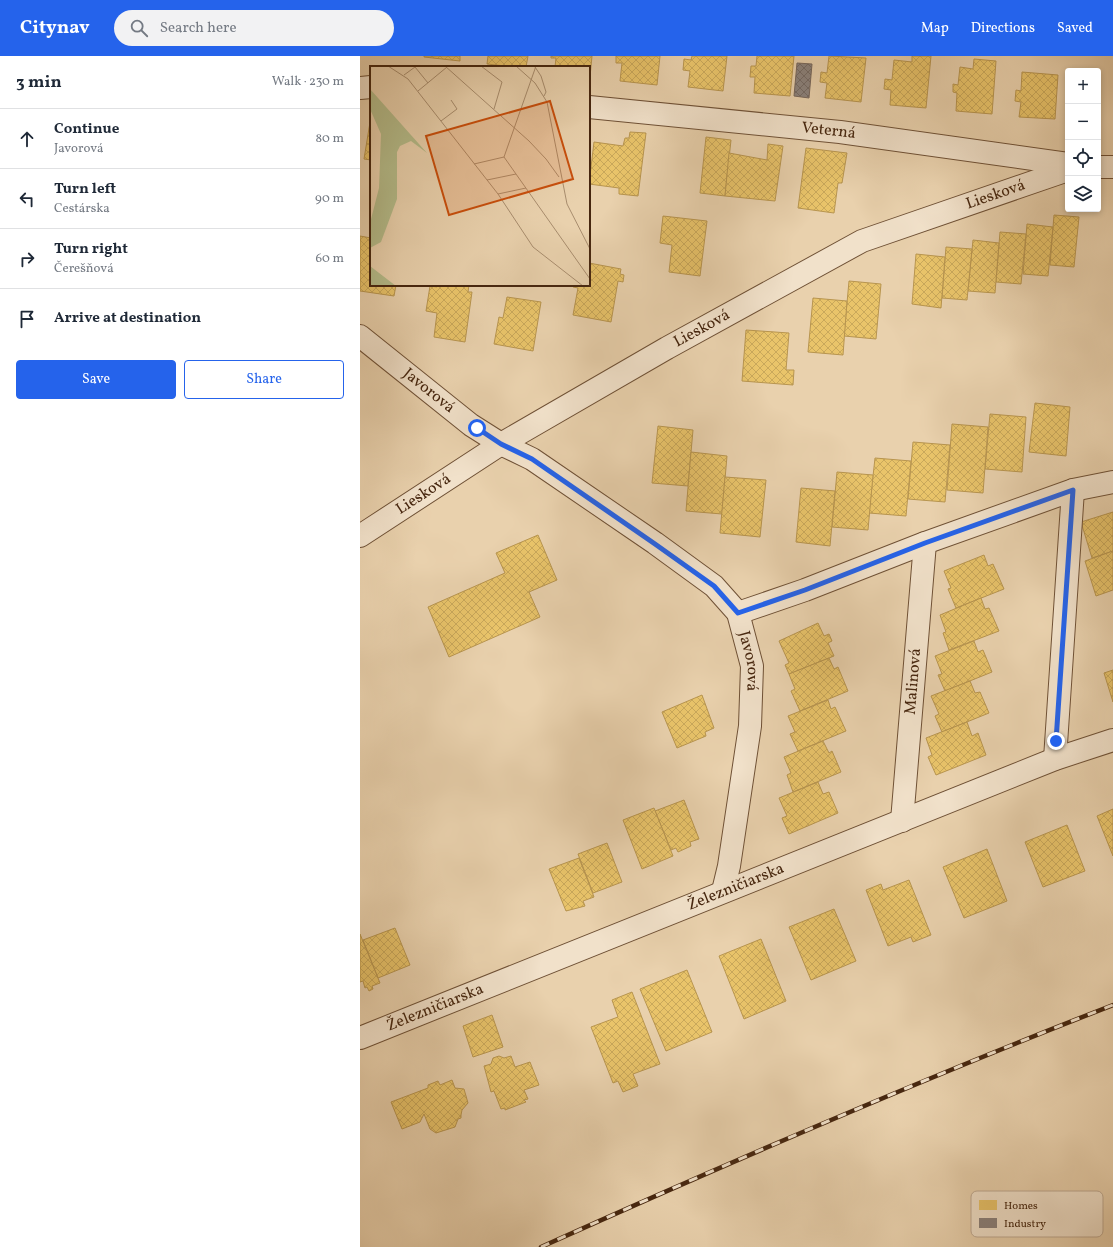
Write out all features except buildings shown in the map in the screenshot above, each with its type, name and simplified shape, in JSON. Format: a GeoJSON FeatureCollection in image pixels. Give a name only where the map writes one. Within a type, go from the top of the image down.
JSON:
{"type":"FeatureCollection","features":[{"type":"Feature","properties":{"kind":"street"},"geometry":{"type":"LineString","coordinates":[[360,88],[370,87]]}},
{"type":"Feature","properties":{"kind":"street","name":"Veterná"},"geometry":{"type":"LineString","coordinates":[[590,108],[840,132],[1065,164]]}},
{"type":"Feature","properties":{"kind":"street"},"geometry":{"type":"LineString","coordinates":[[1101,167],[1113,167]]}},
{"type":"Feature","properties":{"kind":"street","name":"Liesková"},"geometry":{"type":"LineString","coordinates":[[360,536],[501,444],[667,348],[862,241],[1065,171]]}},
{"type":"Feature","properties":{"kind":"street","name":"Javorová"},"geometry":{"type":"LineString","coordinates":[[360,336],[471,425],[501,444],[532,459],[714,586],[738,613],[752,666],[750,726],[729,866],[723,891]]}},
{"type":"Feature","properties":{"kind":"street"},"geometry":{"type":"LineString","coordinates":[[738,613],[805,590],[925,543],[1073,490],[1113,482]]}},
{"type":"Feature","properties":{"kind":"street"},"geometry":{"type":"LineString","coordinates":[[1055,759],[1073,490]]}},
{"type":"Feature","properties":{"kind":"street","name":"Malinová"},"geometry":{"type":"LineString","coordinates":[[902,820],[925,543]]}},
{"type":"Feature","properties":{"kind":"street","name":"Železničiarska"},"geometry":{"type":"LineString","coordinates":[[360,1038],[1055,759],[1113,740]]}},
{"type":"Feature","properties":{"kind":"railway"},"geometry":{"type":"LineString","coordinates":[[541,1247],[826,1122],[969,1062],[1113,1005]]}},
{"type":"Feature","properties":{"kind":"route"},"geometry":{"type":"LineString","coordinates":[[477,428],[501,444],[532,459],[655,544],[714,586],[738,613],[805,590],[925,543],[1073,490],[1056,741]]}}]}
